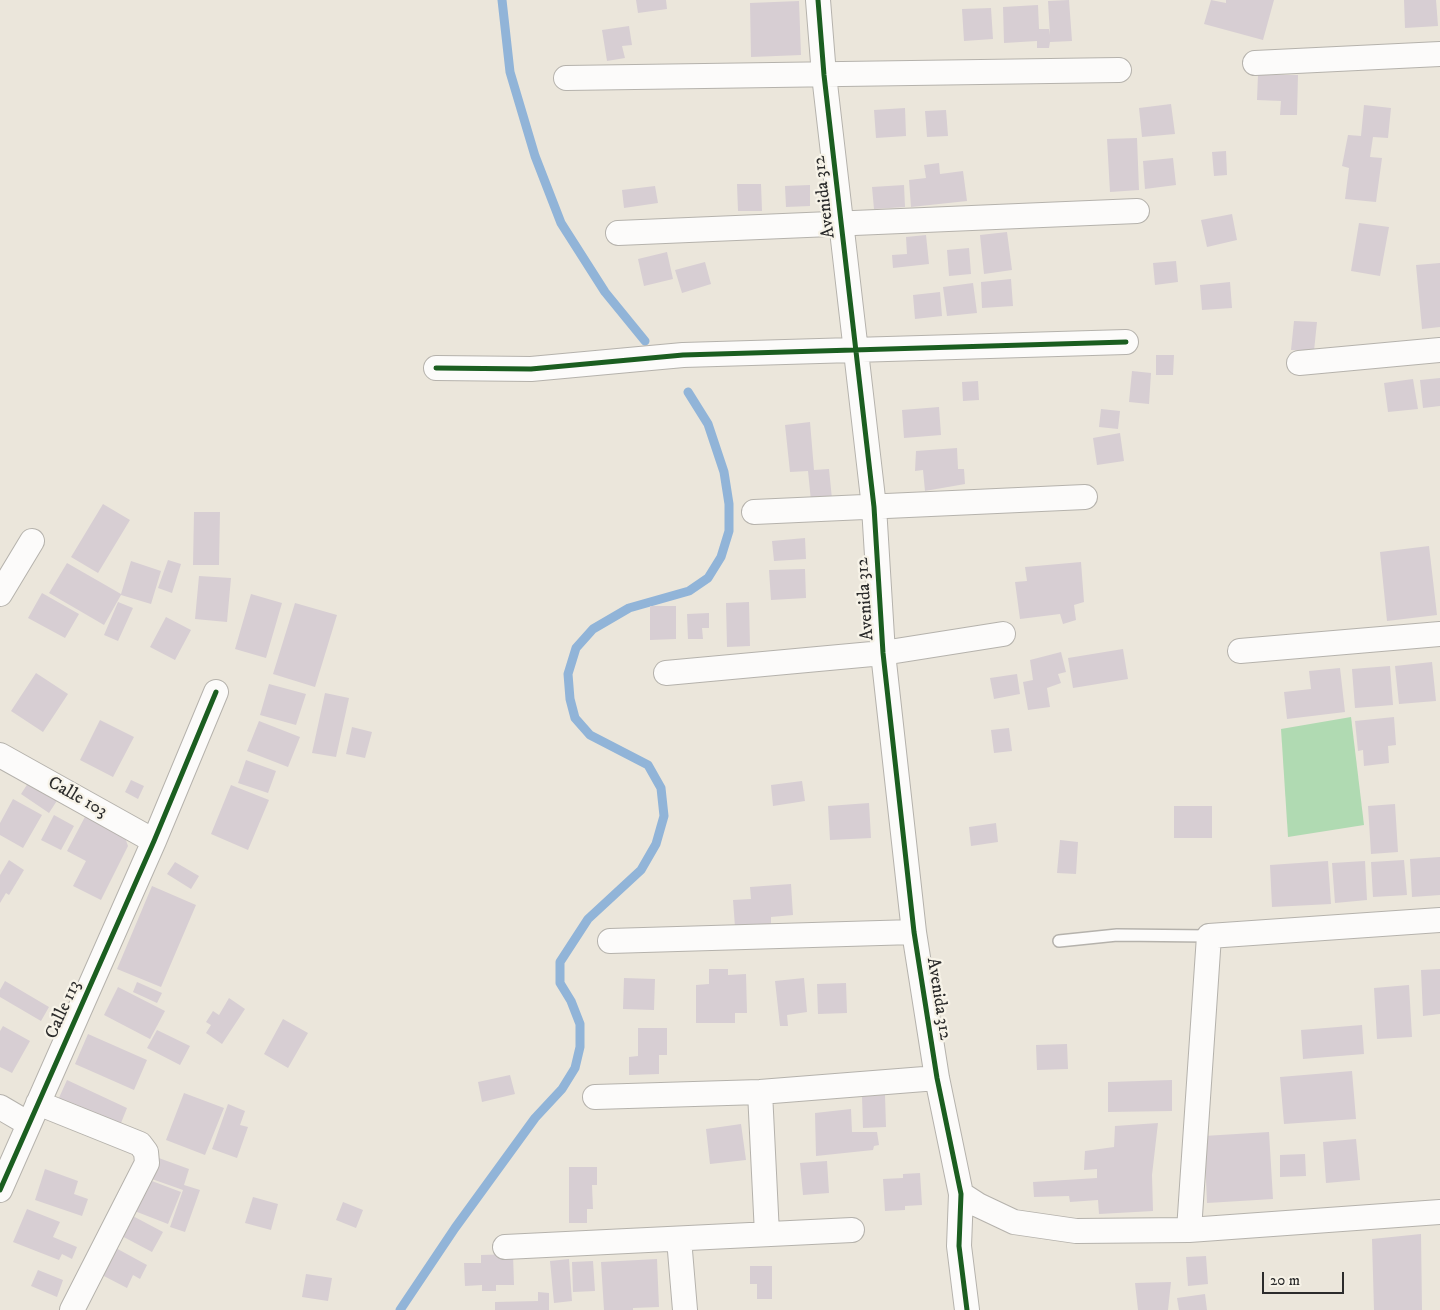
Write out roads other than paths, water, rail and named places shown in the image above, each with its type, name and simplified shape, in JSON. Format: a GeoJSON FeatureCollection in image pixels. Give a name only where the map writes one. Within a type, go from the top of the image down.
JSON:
{"type":"FeatureCollection","features":[{"type":"Feature","properties":{"kind":"street","name":"Avenida 312"},"geometry":{"type":"LineString","coordinates":[[818,0],[824,74],[874,507],[883,654],[914,932],[937,1078],[961,1194],[958,1246],[967,1310]]}},
{"type":"Feature","properties":{"kind":"street"},"geometry":{"type":"LineString","coordinates":[[1256,63],[1440,54]]}},
{"type":"Feature","properties":{"kind":"street"},"geometry":{"type":"LineString","coordinates":[[566,78],[1120,70]]}},
{"type":"Feature","properties":{"kind":"street"},"geometry":{"type":"LineString","coordinates":[[618,233],[1137,211]]}},
{"type":"Feature","properties":{"kind":"street"},"geometry":{"type":"LineString","coordinates":[[436,368],[531,369],[642,357],[1126,342]]}},
{"type":"Feature","properties":{"kind":"street"},"geometry":{"type":"LineString","coordinates":[[1299,362],[1440,350]]}},
{"type":"Feature","properties":{"kind":"street"},"geometry":{"type":"LineString","coordinates":[[754,512],[1085,497]]}},
{"type":"Feature","properties":{"kind":"street"},"geometry":{"type":"LineString","coordinates":[[0,594],[32,541]]}},
{"type":"Feature","properties":{"kind":"street"},"geometry":{"type":"LineString","coordinates":[[666,673],[883,654],[1003,634]]}},
{"type":"Feature","properties":{"kind":"street"},"geometry":{"type":"LineString","coordinates":[[1240,651],[1440,634]]}},
{"type":"Feature","properties":{"kind":"street","name":"Calle 113"},"geometry":{"type":"LineString","coordinates":[[0,1190],[154,840],[216,692]]}},
{"type":"Feature","properties":{"kind":"street","name":"Calle 103"},"geometry":{"type":"LineString","coordinates":[[0,755],[154,840]]}},
{"type":"Feature","properties":{"kind":"street"},"geometry":{"type":"LineString","coordinates":[[1189,1230],[1209,936],[1440,920]]}},
{"type":"Feature","properties":{"kind":"street"},"geometry":{"type":"LineString","coordinates":[[610,941],[914,932]]}},
{"type":"Feature","properties":{"kind":"street"},"geometry":{"type":"LineString","coordinates":[[595,1097],[760,1092],[937,1078]]}},
{"type":"Feature","properties":{"kind":"street"},"geometry":{"type":"LineString","coordinates":[[760,1092],[767,1234]]}},
{"type":"Feature","properties":{"kind":"street"},"geometry":{"type":"LineString","coordinates":[[0,1107],[34,1113],[140,1144],[146,1152],[147,1163],[72,1310]]}},
{"type":"Feature","properties":{"kind":"street"},"geometry":{"type":"LineString","coordinates":[[961,1194],[978,1205],[1014,1222],[1076,1231],[1189,1230],[1440,1212]]}},
{"type":"Feature","properties":{"kind":"street"},"geometry":{"type":"LineString","coordinates":[[505,1247],[852,1230]]}},
{"type":"Feature","properties":{"kind":"street"},"geometry":{"type":"LineString","coordinates":[[679,1239],[685,1310]]}},
{"type":"Feature","properties":{"kind":"lane"},"geometry":{"type":"LineString","coordinates":[[1059,941],[1117,935],[1209,936]]}},
{"type":"Feature","properties":{"kind":"waterway"},"geometry":{"type":"LineString","coordinates":[[502,0],[510,72],[535,156],[561,223],[605,292],[645,341]]}},
{"type":"Feature","properties":{"kind":"waterway"},"geometry":{"type":"LineString","coordinates":[[400,1310],[455,1228],[535,1118],[562,1089],[575,1068],[580,1047],[580,1024],[571,1001],[560,983],[560,962],[588,919],[641,870],[656,844],[664,816],[661,788],[648,765],[590,735],[575,718],[570,699],[568,674],[576,648],[593,629],[629,608],[689,591],[708,578],[721,557],[729,531],[729,504],[724,472],[708,424],[688,392]]}}]}
